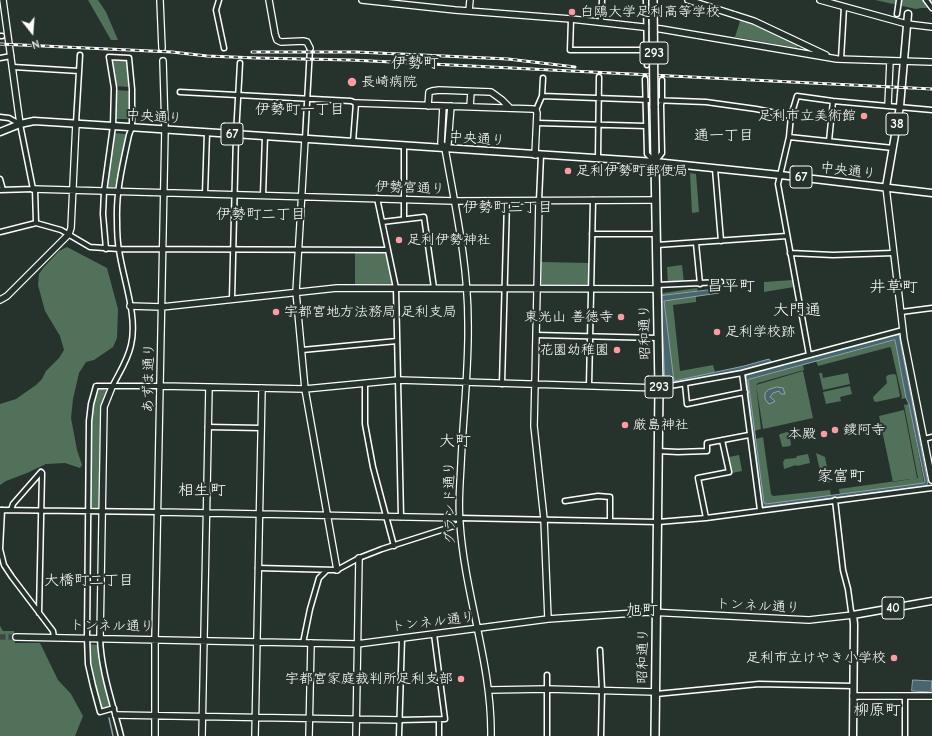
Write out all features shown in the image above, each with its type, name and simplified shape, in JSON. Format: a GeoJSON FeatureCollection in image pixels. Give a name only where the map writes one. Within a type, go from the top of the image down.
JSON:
{"type":"FeatureCollection","features":[{"type":"Feature","properties":{"kind":"highway","name":"昭和通り"},"geometry":{"type":"LineString","coordinates":[[653,0],[659,388],[655,736]]}},
{"type":"Feature","properties":{"kind":"main road","name":"38"},"geometry":{"type":"LineString","coordinates":[[886,187],[900,106],[908,14]]}},
{"type":"Feature","properties":{"kind":"main road","name":"中央通り"},"geometry":{"type":"LineString","coordinates":[[20,124],[34,121],[76,123],[236,135],[655,162],[932,193]]}},
{"type":"Feature","properties":{"kind":"main road","name":"67"},"geometry":{"type":"LineString","coordinates":[[0,132],[20,124]]}},
{"type":"Feature","properties":{"kind":"main road","name":"40"},"geometry":{"type":"LineString","coordinates":[[853,615],[932,601]]}},
{"type":"Feature","properties":{"kind":"main road"},"geometry":{"type":"LineString","coordinates":[[853,615],[853,736]]}},
{"type":"Feature","properties":{"kind":"street"},"geometry":{"type":"LineString","coordinates":[[3,0],[20,124],[34,189],[36,222]]}},
{"type":"Feature","properties":{"kind":"street"},"geometry":{"type":"LineString","coordinates":[[160,0],[162,48]]}},
{"type":"Feature","properties":{"kind":"street"},"geometry":{"type":"LineString","coordinates":[[219,0],[216,10],[224,48]]}},
{"type":"Feature","properties":{"kind":"street"},"geometry":{"type":"LineString","coordinates":[[269,0],[274,34],[277,40],[281,42],[304,41],[307,42],[310,48],[306,139],[296,292],[305,389],[326,515],[337,570]]}},
{"type":"Feature","properties":{"kind":"street"},"geometry":{"type":"LineString","coordinates":[[362,0],[661,28],[828,58],[932,62]]}},
{"type":"Feature","properties":{"kind":"street"},"geometry":{"type":"LineString","coordinates":[[469,11],[470,0]]}},
{"type":"Feature","properties":{"kind":"street"},"geometry":{"type":"LineString","coordinates":[[601,22],[602,0]]}},
{"type":"Feature","properties":{"kind":"street"},"geometry":{"type":"LineString","coordinates":[[646,0],[647,65]]}},
{"type":"Feature","properties":{"kind":"street"},"geometry":{"type":"LineString","coordinates":[[688,0],[754,21],[804,44],[826,55],[828,58]]}},
{"type":"Feature","properties":{"kind":"street"},"geometry":{"type":"LineString","coordinates":[[820,0],[907,24],[932,27]]}},
{"type":"Feature","properties":{"kind":"street"},"geometry":{"type":"LineString","coordinates":[[897,14],[899,0]]}},
{"type":"Feature","properties":{"kind":"street"},"geometry":{"type":"LineString","coordinates":[[926,0],[932,8]]}},
{"type":"Feature","properties":{"kind":"street"},"geometry":{"type":"LineString","coordinates":[[841,59],[844,7]]}},
{"type":"Feature","properties":{"kind":"street"},"geometry":{"type":"LineString","coordinates":[[571,19],[570,50],[646,50]]}},
{"type":"Feature","properties":{"kind":"street"},"geometry":{"type":"LineString","coordinates":[[802,53],[804,44]]}},
{"type":"Feature","properties":{"kind":"street"},"geometry":{"type":"LineString","coordinates":[[0,300],[7,296],[69,234],[71,228],[80,55]]}},
{"type":"Feature","properties":{"kind":"street"},"geometry":{"type":"LineString","coordinates":[[0,58],[11,56]]}},
{"type":"Feature","properties":{"kind":"street"},"geometry":{"type":"LineString","coordinates":[[106,249],[103,214],[104,192],[113,126],[114,88],[110,57],[129,58],[132,89],[132,127],[129,135],[118,192],[117,219],[119,249],[133,324],[132,344],[127,359],[112,387],[104,407],[100,638],[105,676],[121,736]]}},
{"type":"Feature","properties":{"kind":"street","name":"あずま通り"},"geometry":{"type":"LineString","coordinates":[[155,736],[165,129],[162,61]]}},
{"type":"Feature","properties":{"kind":"street"},"geometry":{"type":"LineString","coordinates":[[888,105],[890,61]]}},
{"type":"Feature","properties":{"kind":"street"},"geometry":{"type":"LineString","coordinates":[[232,300],[234,194],[240,63]]}},
{"type":"Feature","properties":{"kind":"street"},"geometry":{"type":"LineString","coordinates":[[13,67],[79,71]]}},
{"type":"Feature","properties":{"kind":"street"},"geometry":{"type":"LineString","coordinates":[[598,159],[599,77]]}},
{"type":"Feature","properties":{"kind":"street"},"geometry":{"type":"LineString","coordinates":[[543,78],[542,96],[536,110],[540,200],[534,426],[544,519],[548,619]]}},
{"type":"Feature","properties":{"kind":"street"},"geometry":{"type":"LineString","coordinates":[[645,79],[647,154],[655,162],[662,152],[662,80]]}},
{"type":"Feature","properties":{"kind":"street"},"geometry":{"type":"LineString","coordinates":[[428,106],[428,95],[432,91],[491,92],[509,107]]}},
{"type":"Feature","properties":{"kind":"street"},"geometry":{"type":"LineString","coordinates":[[180,92],[308,98],[351,101],[356,103],[509,107],[530,108],[536,110]]}},
{"type":"Feature","properties":{"kind":"street"},"geometry":{"type":"LineString","coordinates":[[470,92],[470,106]]}},
{"type":"Feature","properties":{"kind":"street"},"geometry":{"type":"LineString","coordinates":[[542,96],[706,102],[756,109],[791,116]]}},
{"type":"Feature","properties":{"kind":"street"},"geometry":{"type":"LineString","coordinates":[[808,355],[778,184],[789,137],[791,116],[797,96],[833,101],[932,110]]}},
{"type":"Feature","properties":{"kind":"street"},"geometry":{"type":"LineString","coordinates":[[829,141],[833,101]]}},
{"type":"Feature","properties":{"kind":"street"},"geometry":{"type":"LineString","coordinates":[[353,142],[356,103]]}},
{"type":"Feature","properties":{"kind":"street","name":"グランド通り"},"geometry":{"type":"LineString","coordinates":[[443,106],[441,143],[445,148],[464,258],[467,288],[468,323],[460,483],[460,521],[464,554],[489,690],[491,736]]}},
{"type":"Feature","properties":{"kind":"street"},"geometry":{"type":"LineString","coordinates":[[445,148],[448,144],[451,106]]}},
{"type":"Feature","properties":{"kind":"street"},"geometry":{"type":"LineString","coordinates":[[0,118],[9,118],[20,124]]}},
{"type":"Feature","properties":{"kind":"street"},"geometry":{"type":"LineString","coordinates":[[537,123],[646,126]]}},
{"type":"Feature","properties":{"kind":"street"},"geometry":{"type":"LineString","coordinates":[[206,132],[206,194]]}},
{"type":"Feature","properties":{"kind":"street"},"geometry":{"type":"LineString","coordinates":[[263,195],[264,136]]}},
{"type":"Feature","properties":{"kind":"street"},"geometry":{"type":"LineString","coordinates":[[789,137],[892,148]]}},
{"type":"Feature","properties":{"kind":"street"},"geometry":{"type":"LineString","coordinates":[[404,145],[404,219]]}},
{"type":"Feature","properties":{"kind":"street"},"geometry":{"type":"LineString","coordinates":[[715,169],[721,241]]}},
{"type":"Feature","properties":{"kind":"street"},"geometry":{"type":"LineString","coordinates":[[0,179],[2,190],[34,189]]}},
{"type":"Feature","properties":{"kind":"street"},"geometry":{"type":"LineString","coordinates":[[886,187],[903,330],[932,480]]}},
{"type":"Feature","properties":{"kind":"street","name":"伊勢宮通り"},"geometry":{"type":"LineString","coordinates":[[34,189],[454,201],[656,200]]}},
{"type":"Feature","properties":{"kind":"street"},"geometry":{"type":"LineString","coordinates":[[377,198],[396,288],[401,517]]}},
{"type":"Feature","properties":{"kind":"street"},"geometry":{"type":"LineString","coordinates":[[589,386],[593,200]]}},
{"type":"Feature","properties":{"kind":"street"},"geometry":{"type":"LineString","coordinates":[[502,384],[506,201]]}},
{"type":"Feature","properties":{"kind":"street"},"geometry":{"type":"LineString","coordinates":[[382,222],[424,217],[434,288]]}},
{"type":"Feature","properties":{"kind":"street"},"geometry":{"type":"LineString","coordinates":[[0,232],[36,222],[69,234],[90,247],[106,249],[388,250]]}},
{"type":"Feature","properties":{"kind":"street"},"geometry":{"type":"LineString","coordinates":[[592,234],[656,234]]}},
{"type":"Feature","properties":{"kind":"street"},"geometry":{"type":"LineString","coordinates":[[657,246],[787,236]]}},
{"type":"Feature","properties":{"kind":"street"},"geometry":{"type":"LineString","coordinates":[[696,243],[700,284]]}},
{"type":"Feature","properties":{"kind":"street"},"geometry":{"type":"LineString","coordinates":[[790,253],[838,255],[893,253]]}},
{"type":"Feature","properties":{"kind":"street"},"geometry":{"type":"LineString","coordinates":[[130,306],[162,307],[337,288],[591,289],[657,287],[721,282]]}},
{"type":"Feature","properties":{"kind":"street"},"geometry":{"type":"LineString","coordinates":[[901,312],[932,308]]}},
{"type":"Feature","properties":{"kind":"street"},"geometry":{"type":"LineString","coordinates":[[114,708],[100,712],[92,686],[88,664],[88,510],[90,421],[91,404],[96,386],[305,389],[398,380],[659,388],[742,373],[903,330]]}},
{"type":"Feature","properties":{"kind":"street"},"geometry":{"type":"LineString","coordinates":[[536,335],[658,338]]}},
{"type":"Feature","properties":{"kind":"street"},"geometry":{"type":"LineString","coordinates":[[302,350],[397,341]]}},
{"type":"Feature","properties":{"kind":"street"},"geometry":{"type":"LineString","coordinates":[[742,373],[760,510]]}},
{"type":"Feature","properties":{"kind":"street"},"geometry":{"type":"LineString","coordinates":[[365,383],[365,424],[373,467],[385,517],[394,546]]}},
{"type":"Feature","properties":{"kind":"street"},"geometry":{"type":"LineString","coordinates":[[685,384],[687,404],[744,392]]}},
{"type":"Feature","properties":{"kind":"street"},"geometry":{"type":"LineString","coordinates":[[202,736],[209,387]]}},
{"type":"Feature","properties":{"kind":"street"},"geometry":{"type":"LineString","coordinates":[[255,736],[262,388]]}},
{"type":"Feature","properties":{"kind":"street"},"geometry":{"type":"LineString","coordinates":[[208,427],[261,428]]}},
{"type":"Feature","properties":{"kind":"street"},"geometry":{"type":"LineString","coordinates":[[658,451],[707,451],[707,443],[749,435]]}},
{"type":"Feature","properties":{"kind":"street"},"geometry":{"type":"LineString","coordinates":[[924,439],[932,438]]}},
{"type":"Feature","properties":{"kind":"street"},"geometry":{"type":"LineString","coordinates":[[706,518],[698,478],[729,472],[722,440]]}},
{"type":"Feature","properties":{"kind":"street"},"geometry":{"type":"LineString","coordinates":[[11,510],[13,504],[41,472],[42,510],[39,613]]}},
{"type":"Feature","properties":{"kind":"street"},"geometry":{"type":"LineString","coordinates":[[54,637],[52,631],[4,565],[0,548],[1,510],[88,510],[326,515],[401,517],[460,521],[544,519],[658,522],[706,518],[932,488]]}},
{"type":"Feature","properties":{"kind":"street"},"geometry":{"type":"LineString","coordinates":[[565,501],[598,496],[610,498],[610,521]]}},
{"type":"Feature","properties":{"kind":"street"},"geometry":{"type":"LineString","coordinates":[[835,500],[843,570],[853,615]]}},
{"type":"Feature","properties":{"kind":"street"},"geometry":{"type":"LineString","coordinates":[[258,568],[337,570],[359,558],[460,521]]}},
{"type":"Feature","properties":{"kind":"street"},"geometry":{"type":"LineString","coordinates":[[356,736],[359,558]]}},
{"type":"Feature","properties":{"kind":"street"},"geometry":{"type":"LineString","coordinates":[[303,643],[310,609],[319,578],[326,570]]}},
{"type":"Feature","properties":{"kind":"street","name":"トンネル通り"},"geometry":{"type":"LineString","coordinates":[[16,637],[357,644],[548,619],[657,612],[809,620],[853,615]]}},
{"type":"Feature","properties":{"kind":"street"},"geometry":{"type":"LineString","coordinates":[[116,715],[356,720],[445,720],[434,634]]}},
{"type":"Feature","properties":{"kind":"street"},"geometry":{"type":"LineString","coordinates":[[399,736],[402,638]]}},
{"type":"Feature","properties":{"kind":"street"},"geometry":{"type":"LineString","coordinates":[[309,736],[311,643]]}},
{"type":"Feature","properties":{"kind":"street"},"geometry":{"type":"LineString","coordinates":[[600,650],[602,736]]}},
{"type":"Feature","properties":{"kind":"street"},"geometry":{"type":"LineString","coordinates":[[547,675],[547,736]]}},
{"type":"Feature","properties":{"kind":"street"},"geometry":{"type":"LineString","coordinates":[[489,690],[547,689],[656,693],[759,684],[853,686]]}},
{"type":"Feature","properties":{"kind":"street"},"geometry":{"type":"LineString","coordinates":[[853,696],[932,696]]}},
{"type":"Feature","properties":{"kind":"street"},"geometry":{"type":"LineString","coordinates":[[905,696],[905,736]]}},
{"type":"Feature","properties":{"kind":"street"},"geometry":{"type":"LineString","coordinates":[[439,736],[440,720]]}},
{"type":"Feature","properties":{"kind":"green space"},"geometry":{"type":"Polygon","coordinates":[[[88,0],[98,0],[106,12],[118,40],[111,40],[88,0]]]}},
{"type":"Feature","properties":{"kind":"green space"},"geometry":{"type":"Polygon","coordinates":[[[875,0],[932,0],[932,8],[916,9],[875,0]]]}},
{"type":"Feature","properties":{"kind":"green space"},"geometry":{"type":"Polygon","coordinates":[[[741,18],[797,44],[798,47],[735,37],[741,18]]]}},
{"type":"Feature","properties":{"kind":"green space"},"geometry":{"type":"Polygon","coordinates":[[[113,59],[127,60],[129,87],[115,86],[113,59]]]}},
{"type":"Feature","properties":{"kind":"green space"},"geometry":{"type":"Polygon","coordinates":[[[116,90],[130,91],[129,119],[115,119],[116,90]]]}},
{"type":"Feature","properties":{"kind":"green space"},"geometry":{"type":"Polygon","coordinates":[[[114,133],[125,134],[127,136],[117,185],[115,187],[107,187],[114,133]]]}},
{"type":"Feature","properties":{"kind":"green space"},"geometry":{"type":"Polygon","coordinates":[[[690,173],[696,174],[699,212],[692,213],[690,173]]]}},
{"type":"Feature","properties":{"kind":"green space"},"geometry":{"type":"Polygon","coordinates":[[[67,247],[107,268],[118,309],[117,338],[113,347],[94,360],[86,362],[79,373],[73,399],[71,418],[77,450],[82,465],[80,468],[65,463],[46,464],[0,485],[0,404],[16,399],[36,385],[64,350],[60,336],[45,311],[38,285],[39,274],[43,268],[59,251],[67,247]]]}},
{"type":"Feature","properties":{"kind":"green space"},"geometry":{"type":"Polygon","coordinates":[[[355,252],[383,252],[387,256],[393,283],[391,285],[355,285],[355,252]]]}},
{"type":"Feature","properties":{"kind":"green space"},"geometry":{"type":"Polygon","coordinates":[[[541,262],[589,263],[588,284],[585,286],[543,286],[540,282],[541,262]]]}},
{"type":"Feature","properties":{"kind":"green space"},"geometry":{"type":"Polygon","coordinates":[[[682,265],[684,283],[668,284],[667,267],[682,265]]]}},
{"type":"Feature","properties":{"kind":"green space"},"geometry":{"type":"Polygon","coordinates":[[[793,280],[794,287],[764,292],[764,282],[793,280]]]}},
{"type":"Feature","properties":{"kind":"green space"},"geometry":{"type":"Polygon","coordinates":[[[697,288],[698,291],[661,296],[663,293],[697,288]]]}},
{"type":"Feature","properties":{"kind":"green space"},"geometry":{"type":"Polygon","coordinates":[[[696,296],[696,302],[673,305],[680,371],[713,365],[715,372],[673,381],[664,300],[696,296]]]}},
{"type":"Feature","properties":{"kind":"green space"},"geometry":{"type":"Polygon","coordinates":[[[895,340],[906,398],[901,399],[902,397],[890,347],[818,366],[816,361],[895,340]]]}},
{"type":"Feature","properties":{"kind":"green space"},"geometry":{"type":"Polygon","coordinates":[[[803,365],[804,370],[758,383],[756,385],[761,429],[754,431],[748,380],[803,365]]]}},
{"type":"Feature","properties":{"kind":"green space"},"geometry":{"type":"Polygon","coordinates":[[[803,371],[813,418],[763,429],[756,385],[803,371]]]}},
{"type":"Feature","properties":{"kind":"green space"},"geometry":{"type":"Polygon","coordinates":[[[819,373],[822,373],[823,378],[848,373],[850,384],[823,390],[819,373]]]}},
{"type":"Feature","properties":{"kind":"green space"},"geometry":{"type":"Polygon","coordinates":[[[894,374],[896,375],[900,396],[876,402],[874,401],[873,397],[887,383],[886,377],[894,374]]]}},
{"type":"Feature","properties":{"kind":"green space"},"geometry":{"type":"Polygon","coordinates":[[[850,386],[852,394],[840,397],[841,401],[826,404],[823,392],[850,386]]]}},
{"type":"Feature","properties":{"kind":"green space"},"geometry":{"type":"Polygon","coordinates":[[[99,389],[105,389],[107,391],[102,406],[101,508],[90,507],[92,414],[93,403],[99,389]]]}},
{"type":"Feature","properties":{"kind":"green space"},"geometry":{"type":"Polygon","coordinates":[[[909,404],[924,483],[840,495],[839,489],[918,478],[904,405],[909,404]]]}},
{"type":"Feature","properties":{"kind":"green space"},"geometry":{"type":"Polygon","coordinates":[[[904,410],[917,478],[893,482],[879,416],[904,410]]]}},
{"type":"Feature","properties":{"kind":"green space"},"geometry":{"type":"Polygon","coordinates":[[[787,432],[789,433],[791,444],[790,446],[783,447],[779,435],[787,432]]]}},
{"type":"Feature","properties":{"kind":"green space"},"geometry":{"type":"Polygon","coordinates":[[[763,437],[771,494],[773,496],[830,490],[831,496],[766,504],[764,503],[756,439],[763,437]]]}},
{"type":"Feature","properties":{"kind":"green space"},"geometry":{"type":"Polygon","coordinates":[[[816,453],[825,457],[830,482],[823,484],[816,453]]]}},
{"type":"Feature","properties":{"kind":"green space"},"geometry":{"type":"Polygon","coordinates":[[[808,454],[810,463],[784,469],[783,462],[785,459],[796,458],[797,456],[808,454]]]}},
{"type":"Feature","properties":{"kind":"green space"},"geometry":{"type":"Polygon","coordinates":[[[739,455],[742,471],[732,473],[729,457],[739,455]]]}},
{"type":"Feature","properties":{"kind":"green space"},"geometry":{"type":"Polygon","coordinates":[[[0,626],[3,631],[14,631],[15,643],[40,643],[58,680],[71,694],[83,716],[75,736],[0,736],[0,626]]]}},
{"type":"Feature","properties":{"kind":"green space"},"geometry":{"type":"Polygon","coordinates":[[[88,644],[98,645],[110,707],[101,708],[88,644]]]}},
{"type":"Feature","properties":{"kind":"water"},"geometry":{"type":"Polygon","coordinates":[[[719,289],[719,293],[664,301],[674,381],[769,359],[771,362],[742,370],[665,385],[661,296],[719,289]]]}},
{"type":"Feature","properties":{"kind":"water"},"geometry":{"type":"Polygon","coordinates":[[[896,334],[899,335],[928,483],[926,486],[763,507],[746,375],[896,334]],[[895,340],[748,380],[764,503],[766,504],[924,483],[909,404],[906,398],[895,340]]]}},
{"type":"Feature","properties":{"kind":"water"},"geometry":{"type":"Polygon","coordinates":[[[777,387],[783,388],[785,394],[781,394],[779,391],[773,393],[770,397],[775,401],[769,404],[765,399],[765,393],[768,390],[777,387]]]}},
{"type":"Feature","properties":{"kind":"water"},"geometry":{"type":"Polygon","coordinates":[[[913,680],[932,681],[931,692],[912,691],[913,680]]]}},
{"type":"Feature","properties":{"kind":"waterway"},"geometry":{"type":"LineString","coordinates":[[109,718],[113,736]]}},
{"type":"Feature","properties":{"kind":"tunnel"},"geometry":{"type":"LineString","coordinates":[[162,48],[163,61]]}},
{"type":"Feature","properties":{"kind":"tunnel"},"geometry":{"type":"LineString","coordinates":[[0,637],[16,637]]}},
{"type":"Feature","properties":{"kind":"railway"},"geometry":{"type":"LineString","coordinates":[[0,44],[172,52],[207,56],[351,60],[932,89]]}},
{"type":"Feature","properties":{"kind":"railway"},"geometry":{"type":"LineString","coordinates":[[252,52],[357,52],[508,59],[575,67]]}},
{"type":"Feature","properties":{"kind":"place","name":"白鴎大学足利高等学校"},"geometry":{"type":"Point","coordinates":[572,12]}},
{"type":"Feature","properties":{"kind":"place","name":"長崎病院"},"geometry":{"type":"Point","coordinates":[352,82]}},
{"type":"Feature","properties":{"kind":"place","name":"足利市立美術館"},"geometry":{"type":"Point","coordinates":[864,116]}},
{"type":"Feature","properties":{"kind":"place","name":"足利伊勢町郵便局"},"geometry":{"type":"Point","coordinates":[568,171]}},
{"type":"Feature","properties":{"kind":"place","name":"足利伊勢神社"},"geometry":{"type":"Point","coordinates":[399,240]}},
{"type":"Feature","properties":{"kind":"place","name":"宇都宮地方法務局 足利支局"},"geometry":{"type":"Point","coordinates":[276,312]}},
{"type":"Feature","properties":{"kind":"place","name":"東光山 善徳寺"},"geometry":{"type":"Point","coordinates":[621,317]}},
{"type":"Feature","properties":{"kind":"place","name":"足利学校跡"},"geometry":{"type":"Point","coordinates":[717,332]}},
{"type":"Feature","properties":{"kind":"place","name":"花園幼稚園"},"geometry":{"type":"Point","coordinates":[617,350]}},
{"type":"Feature","properties":{"kind":"place","name":"厳島神社"},"geometry":{"type":"Point","coordinates":[625,425]}},
{"type":"Feature","properties":{"kind":"place","name":"鑁阿寺"},"geometry":{"type":"Point","coordinates":[835,430]}},
{"type":"Feature","properties":{"kind":"place","name":"本殿"},"geometry":{"type":"Point","coordinates":[824,434]}},
{"type":"Feature","properties":{"kind":"place","name":"足利市立けやき小学校"},"geometry":{"type":"Point","coordinates":[894,658]}},
{"type":"Feature","properties":{"kind":"place","name":"宇都宮家庭裁判所足利支部"},"geometry":{"type":"Point","coordinates":[461,679]}},
{"type":"Feature","properties":{"kind":"district","name":"伊勢町"},"geometry":{"type":"Point","coordinates":[415,63]}},
{"type":"Feature","properties":{"kind":"district","name":"伊勢町一丁目"},"geometry":{"type":"Point","coordinates":[300,110]}},
{"type":"Feature","properties":{"kind":"district","name":"通一丁目"},"geometry":{"type":"Point","coordinates":[724,136]}},
{"type":"Feature","properties":{"kind":"district","name":"伊勢町三丁目"},"geometry":{"type":"Point","coordinates":[508,208]}},
{"type":"Feature","properties":{"kind":"district","name":"伊勢町二丁目"},"geometry":{"type":"Point","coordinates":[261,215]}},
{"type":"Feature","properties":{"kind":"district","name":"昌平町"},"geometry":{"type":"Point","coordinates":[731,286]}},
{"type":"Feature","properties":{"kind":"district","name":"井草町"},"geometry":{"type":"Point","coordinates":[894,287]}},
{"type":"Feature","properties":{"kind":"district","name":"大門通"},"geometry":{"type":"Point","coordinates":[797,310]}},
{"type":"Feature","properties":{"kind":"district","name":"大町"},"geometry":{"type":"Point","coordinates":[455,441]}},
{"type":"Feature","properties":{"kind":"district","name":"家富町"},"geometry":{"type":"Point","coordinates":[841,476]}},
{"type":"Feature","properties":{"kind":"district","name":"相生町"},"geometry":{"type":"Point","coordinates":[202,490]}},
{"type":"Feature","properties":{"kind":"district","name":"大橋町二丁目"},"geometry":{"type":"Point","coordinates":[89,581]}},
{"type":"Feature","properties":{"kind":"district","name":"旭町"},"geometry":{"type":"Point","coordinates":[642,610]}},
{"type":"Feature","properties":{"kind":"district","name":"柳原町"},"geometry":{"type":"Point","coordinates":[877,710]}}]}
